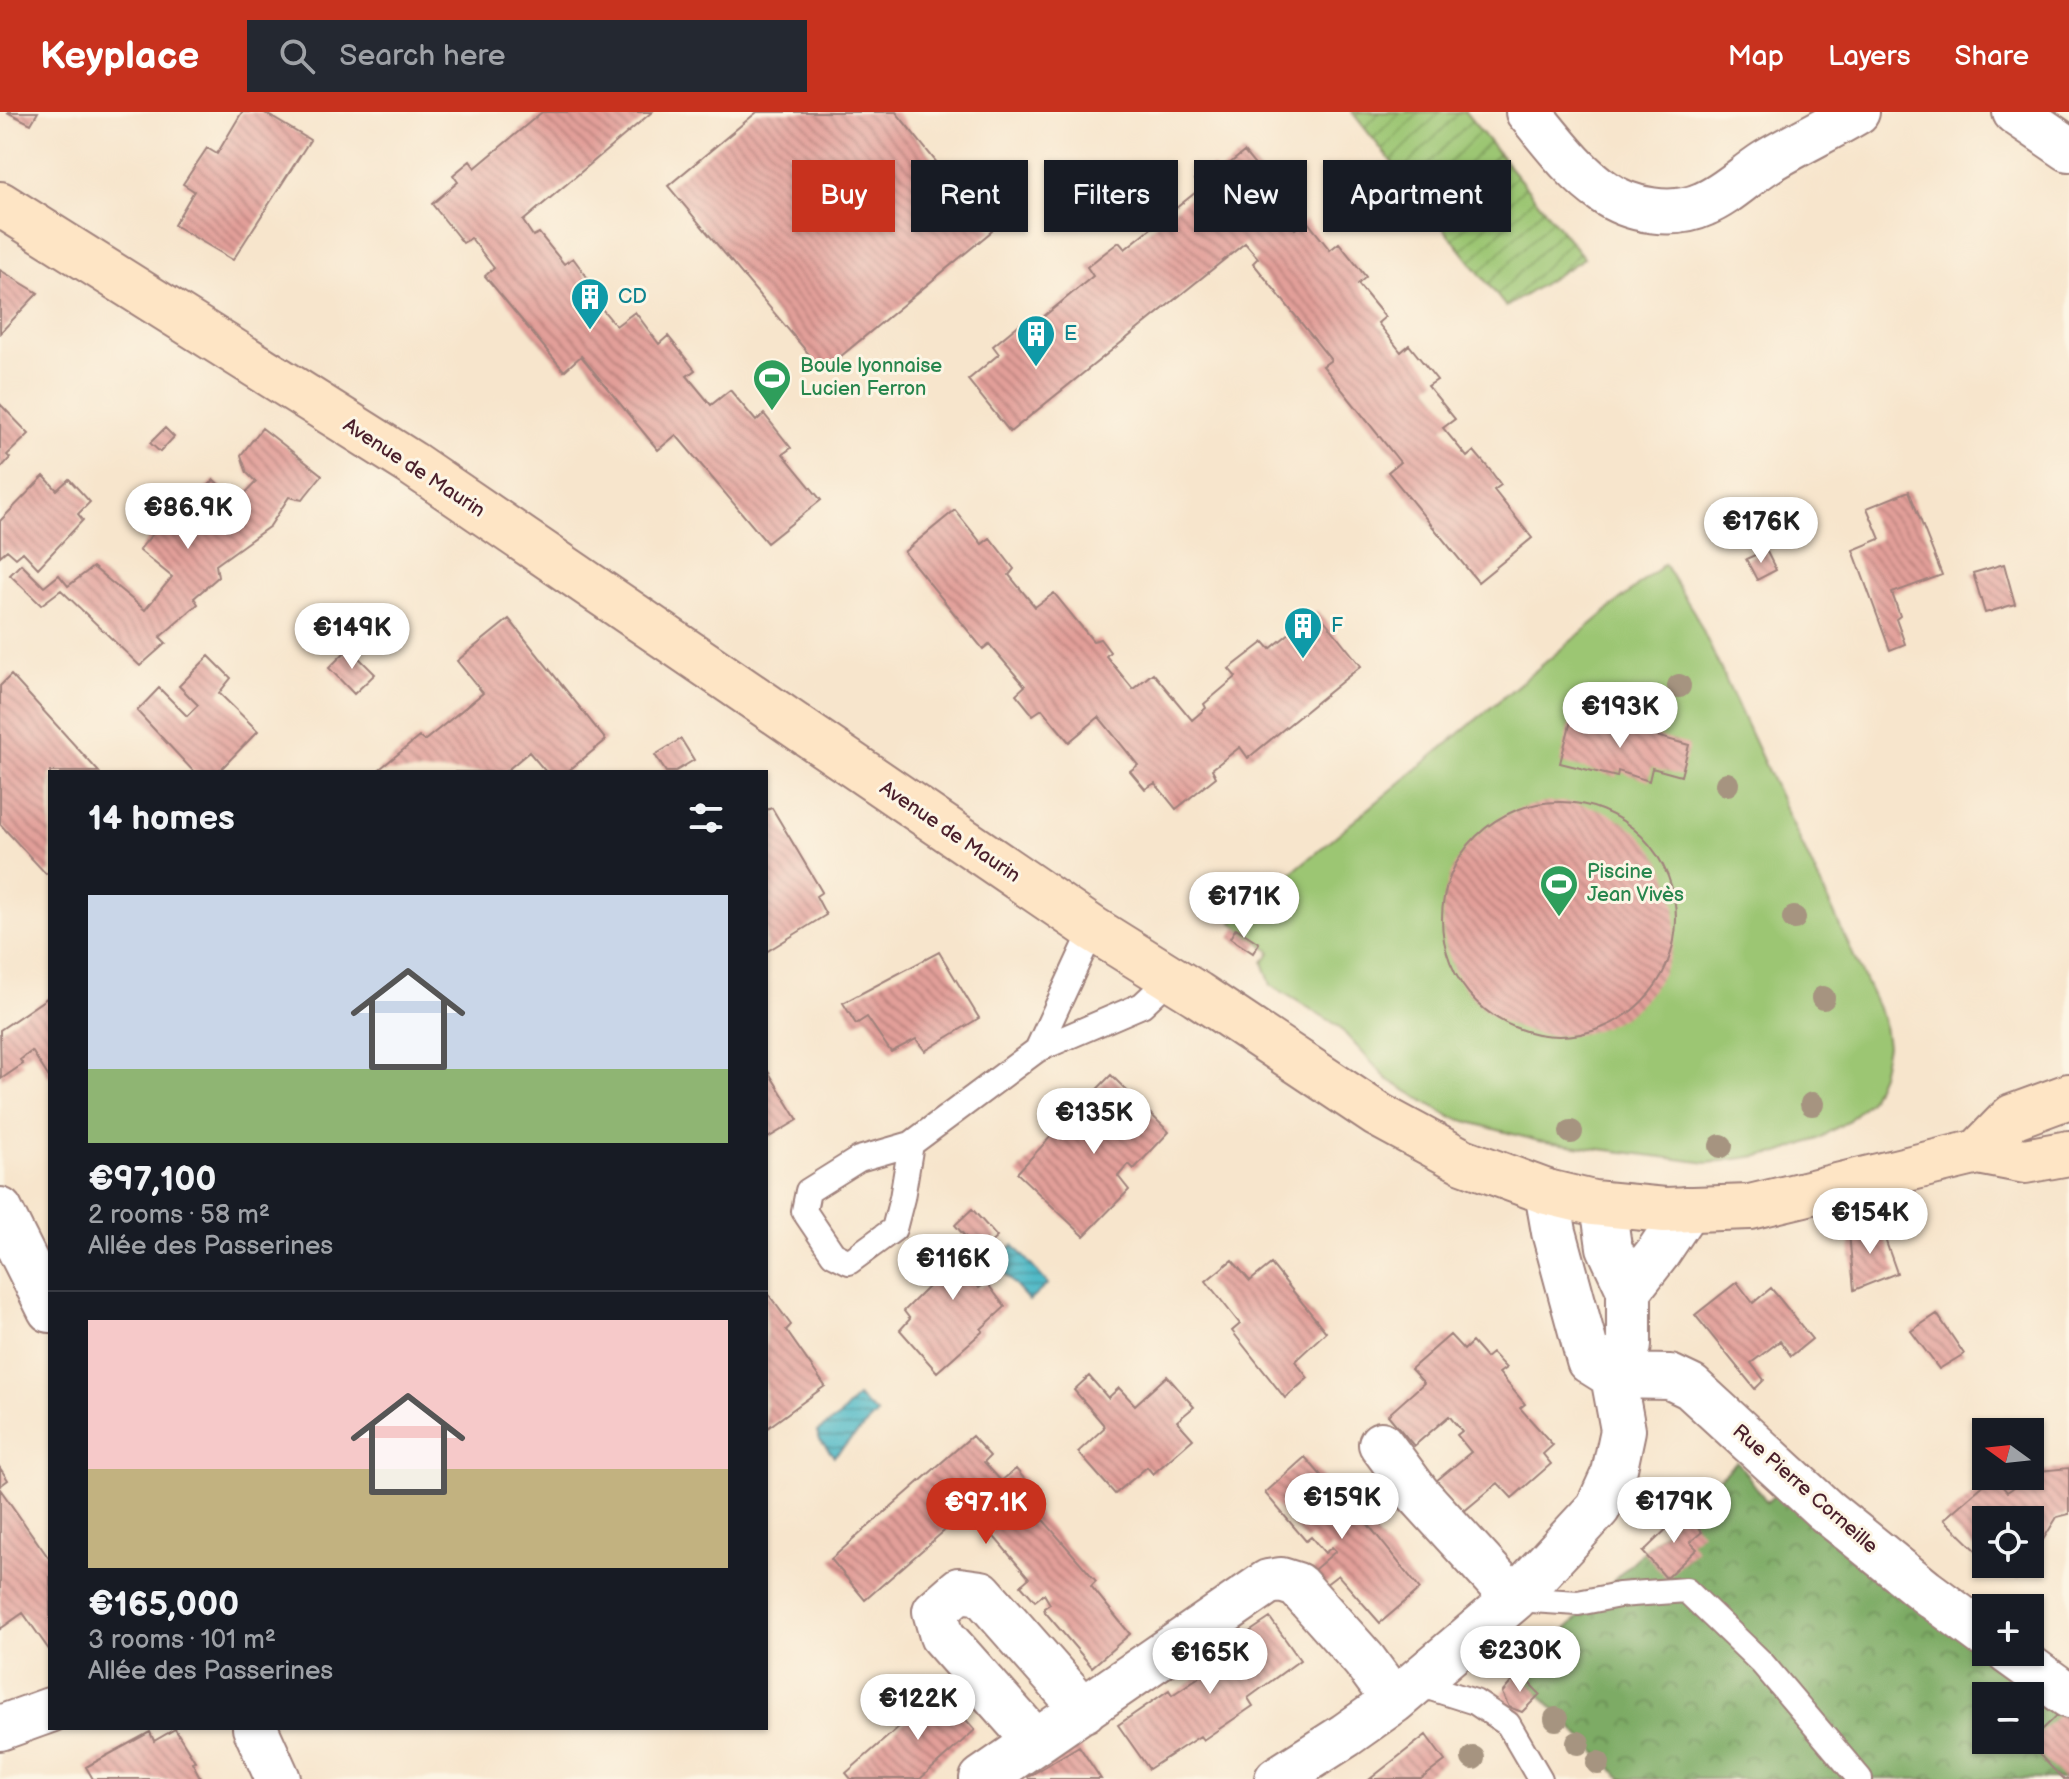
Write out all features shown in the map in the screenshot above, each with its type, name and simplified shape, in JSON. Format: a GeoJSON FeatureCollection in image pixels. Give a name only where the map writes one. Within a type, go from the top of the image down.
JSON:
{"type":"FeatureCollection","features":[{"type":"Feature","properties":{"kind":"street"},"geometry":{"type":"LineString","coordinates":[[1528,112],[1583,176],[1606,194],[1636,207],[1666,211],[1687,210],[1705,204],[1767,162],[1857,112]]}},
{"type":"Feature","properties":{"kind":"street"},"geometry":{"type":"LineString","coordinates":[[2015,112],[2069,149]]}},
{"type":"Feature","properties":{"kind":"street","name":"Avenue de Maurin"},"geometry":{"type":"LineString","coordinates":[[0,204],[411,463],[1093,929],[1378,1115],[1463,1161],[1547,1192],[1603,1204],[1665,1210],[1750,1207],[1978,1152],[2025,1161],[2069,1153]]}},
{"type":"Feature","properties":{"kind":"street"},"geometry":{"type":"LineString","coordinates":[[1978,1152],[2012,1117],[2069,1096]]}},
{"type":"Feature","properties":{"kind":"street"},"geometry":{"type":"LineString","coordinates":[[1547,1192],[1554,1232],[1589,1361],[1613,1376]]}},
{"type":"Feature","properties":{"kind":"street"},"geometry":{"type":"LineString","coordinates":[[1277,1779],[1346,1735],[1404,1692],[1514,1599],[1598,1508],[1614,1473],[1623,1430],[1613,1376],[1629,1346],[1629,1290],[1609,1247],[1603,1204]]}},
{"type":"Feature","properties":{"kind":"street"},"geometry":{"type":"LineString","coordinates":[[1629,1290],[1687,1209]]}},
{"type":"Feature","properties":{"kind":"street"},"geometry":{"type":"LineString","coordinates":[[0,1210],[48,1306]]}},
{"type":"Feature","properties":{"kind":"street","name":"Rue Pierre Corneille"},"geometry":{"type":"LineString","coordinates":[[1613,1376],[1670,1377],[1691,1387],[1825,1510],[1972,1626]]}},
{"type":"Feature","properties":{"kind":"street"},"geometry":{"type":"LineString","coordinates":[[1381,1444],[1418,1494],[1514,1599]]}},
{"type":"Feature","properties":{"kind":"street"},"geometry":{"type":"LineString","coordinates":[[982,1779],[1268,1582],[1281,1580],[1297,1585],[1364,1660],[1404,1692]]}},
{"type":"Feature","properties":{"kind":"street"},"geometry":{"type":"LineString","coordinates":[[1036,1742],[942,1636],[935,1611],[959,1590],[981,1593],[1084,1710]]}},
{"type":"Feature","properties":{"kind":"street"},"geometry":{"type":"LineString","coordinates":[[2027,1666],[2069,1696]]}},
{"type":"Feature","properties":{"kind":"street"},"geometry":{"type":"LineString","coordinates":[[0,1728],[48,1711]]}},
{"type":"Feature","properties":{"kind":"street"},"geometry":{"type":"LineString","coordinates":[[256,1730],[278,1779]]}},
{"type":"Feature","properties":{"kind":"lane"},"geometry":{"type":"LineString","coordinates":[[1037,1050],[1093,929]]}},
{"type":"Feature","properties":{"kind":"lane"},"geometry":{"type":"LineString","coordinates":[[911,1144],[894,1229],[849,1262],[833,1254],[804,1211],[808,1191],[859,1159],[911,1144],[1037,1050],[1142,1005],[1171,978]]}},
{"type":"Feature","properties":{"kind":"lane"},"geometry":{"type":"LineString","coordinates":[[1514,1599],[1578,1603],[1619,1595],[1686,1590],[1762,1663],[1860,1779]]}},
{"type":"Feature","properties":{"kind":"lane"},"geometry":{"type":"LineString","coordinates":[[1404,1692],[1475,1702],[1508,1724],[1540,1779]]}},
{"type":"Feature","properties":{"kind":"green space"},"geometry":{"type":"Polygon","coordinates":[[[1352,112],[1465,112],[1504,160],[1390,160],[1352,112]]]}},
{"type":"Feature","properties":{"kind":"green space"},"geometry":{"type":"Polygon","coordinates":[[[1511,168],[1584,258],[1506,307],[1447,232],[1511,232],[1511,168]]]}},
{"type":"Feature","properties":{"kind":"green space"},"geometry":{"type":"Polygon","coordinates":[[[1664,564],[1695,614],[1883,1019],[1887,1046],[1881,1074],[1870,1100],[1848,1121],[1818,1139],[1779,1153],[1708,1163],[1538,1141],[1451,1117],[1387,1079],[1337,1025],[1271,985],[1263,962],[1271,952],[1232,922],[1664,564]]]}},
{"type":"Feature","properties":{"kind":"green space"},"geometry":{"type":"Polygon","coordinates":[[[1737,1461],[1767,1502],[1782,1488],[1972,1639],[1972,1666],[2005,1666],[2026,1682],[1972,1682],[1972,1754],[2044,1754],[2044,1697],[2069,1718],[2069,1779],[1622,1779],[1519,1673],[1737,1461]]]}},
{"type":"Feature","properties":{"kind":"water"},"geometry":{"type":"Polygon","coordinates":[[[1013,1245],[1048,1284],[1029,1301],[994,1262],[1013,1245]]]}},
{"type":"Feature","properties":{"kind":"water"},"geometry":{"type":"Polygon","coordinates":[[[857,1397],[877,1414],[834,1456],[817,1432],[839,1417],[857,1397]]]}},
{"type":"Feature","properties":{"kind":"building"},"geometry":{"type":"Polygon","coordinates":[[[7,112],[38,112],[31,124],[7,112]]]}},
{"type":"Feature","properties":{"kind":"building"},"geometry":{"type":"Polygon","coordinates":[[[242,112],[263,112],[310,140],[233,260],[174,225],[194,191],[183,184],[207,148],[217,154],[242,112]]]}},
{"type":"Feature","properties":{"kind":"building","name":"CD"},"geometry":{"type":"Polygon","coordinates":[[[542,112],[652,112],[523,221],[533,236],[539,233],[564,264],[573,258],[598,292],[592,297],[616,326],[635,312],[659,344],[668,336],[695,370],[687,376],[711,405],[730,390],[756,421],[764,414],[791,448],[783,454],[821,500],[767,543],[676,435],[658,450],[581,356],[564,371],[485,276],[494,268],[471,238],[463,243],[432,204],[458,182],[453,175],[470,161],[475,168],[542,112]]]}},
{"type":"Feature","properties":{"kind":"building"},"geometry":{"type":"Polygon","coordinates":[[[757,112],[896,112],[935,160],[911,160],[911,232],[991,232],[823,371],[668,186],[757,112]]]}},
{"type":"Feature","properties":{"kind":"building","name":"E"},"geometry":{"type":"Polygon","coordinates":[[[1244,152],[1251,160],[1234,160],[1244,152]]]}},
{"type":"Feature","properties":{"kind":"building","name":"E"},"geometry":{"type":"Polygon","coordinates":[[[1194,194],[1194,232],[1307,232],[1307,221],[1330,250],[1339,243],[1366,277],[1358,284],[1385,317],[1378,323],[1401,352],[1409,345],[1437,380],[1428,386],[1455,419],[1443,428],[1467,457],[1474,451],[1490,470],[1501,485],[1494,490],[1532,538],[1478,582],[1388,472],[1400,462],[1323,366],[1331,360],[1253,263],[1258,258],[1245,243],[1010,432],[968,380],[999,354],[993,346],[1026,319],[1032,326],[1093,276],[1087,267],[1119,242],[1125,249],[1146,232],[1178,232],[1178,206],[1194,194]]]}},
{"type":"Feature","properties":{"kind":"building"},"geometry":{"type":"Polygon","coordinates":[[[0,270],[38,293],[0,333],[0,270]]]}},
{"type":"Feature","properties":{"kind":"building"},"geometry":{"type":"Polygon","coordinates":[[[0,404],[29,434],[7,455],[10,458],[0,469],[0,404]]]}},
{"type":"Feature","properties":{"kind":"building"},"geometry":{"type":"Polygon","coordinates":[[[165,428],[174,437],[160,452],[150,443],[165,428]]]}},
{"type":"Feature","properties":{"kind":"building"},"geometry":{"type":"Polygon","coordinates":[[[262,428],[322,475],[302,500],[289,497],[270,526],[216,565],[218,577],[194,598],[198,604],[160,637],[166,643],[140,666],[61,590],[41,605],[10,575],[21,564],[44,587],[59,575],[68,586],[93,567],[145,610],[172,577],[139,550],[161,524],[172,532],[200,513],[191,504],[214,480],[237,502],[256,482],[247,473],[241,455],[262,428]]]}},
{"type":"Feature","properties":{"kind":"building"},"geometry":{"type":"Polygon","coordinates":[[[44,476],[57,490],[69,479],[90,502],[78,514],[83,520],[38,568],[23,552],[16,558],[7,550],[0,556],[0,521],[44,476]]]}},
{"type":"Feature","properties":{"kind":"building"},"geometry":{"type":"Polygon","coordinates":[[[1909,491],[1942,575],[1892,593],[1900,616],[1896,619],[1905,644],[1890,650],[1853,550],[1880,539],[1867,508],[1909,491]]]}},
{"type":"Feature","properties":{"kind":"building","name":"F"},"geometry":{"type":"Polygon","coordinates":[[[955,510],[982,544],[990,538],[1014,569],[1009,575],[1035,607],[1054,593],[1093,641],[1100,639],[1110,652],[1106,656],[1133,689],[1153,673],[1192,720],[1206,708],[1204,704],[1236,677],[1229,669],[1264,642],[1270,649],[1317,611],[1361,666],[1248,758],[1240,747],[1212,769],[1216,777],[1176,809],[1155,783],[1145,789],[1130,771],[1138,765],[1099,717],[1069,742],[1042,709],[1033,715],[1016,694],[1025,686],[989,644],[983,649],[904,552],[955,510]]]}},
{"type":"Feature","properties":{"kind":"building"},"geometry":{"type":"Polygon","coordinates":[[[1766,550],[1776,570],[1757,580],[1746,559],[1766,550]]]}},
{"type":"Feature","properties":{"kind":"building"},"geometry":{"type":"Polygon","coordinates":[[[2004,564],[2015,604],[1985,613],[1973,573],[2004,564]]]}},
{"type":"Feature","properties":{"kind":"building"},"geometry":{"type":"Polygon","coordinates":[[[509,619],[606,740],[569,770],[544,770],[529,752],[507,770],[378,770],[419,737],[424,741],[483,693],[457,661],[509,619]]]}},
{"type":"Feature","properties":{"kind":"building"},"geometry":{"type":"Polygon","coordinates":[[[349,648],[375,674],[354,694],[329,668],[349,648]]]}},
{"type":"Feature","properties":{"kind":"building"},"geometry":{"type":"Polygon","coordinates":[[[209,656],[231,678],[219,693],[258,731],[220,770],[192,770],[137,711],[159,688],[187,716],[198,705],[179,686],[209,656]]]}},
{"type":"Feature","properties":{"kind":"building"},"geometry":{"type":"Polygon","coordinates":[[[11,675],[97,770],[48,770],[46,874],[0,824],[0,686],[11,675]]]}},
{"type":"Feature","properties":{"kind":"building"},"geometry":{"type":"Polygon","coordinates":[[[1573,713],[1689,745],[1681,776],[1652,768],[1649,781],[1618,771],[1617,777],[1560,763],[1573,713]]]}},
{"type":"Feature","properties":{"kind":"building"},"geometry":{"type":"Polygon","coordinates":[[[681,739],[694,760],[677,770],[665,770],[655,755],[681,739]]]}},
{"type":"Feature","properties":{"kind":"building","name":"Piscine Jean Vivès"},"geometry":{"type":"Polygon","coordinates":[[[1559,802],[1582,804],[1604,811],[1624,821],[1642,836],[1657,854],[1667,874],[1674,896],[1674,942],[1667,964],[1657,984],[1642,1002],[1624,1017],[1604,1027],[1582,1034],[1559,1036],[1536,1034],[1514,1027],[1494,1017],[1476,1002],[1461,984],[1451,964],[1444,942],[1442,919],[1444,896],[1451,874],[1461,854],[1476,836],[1494,821],[1514,811],[1536,804],[1559,802]]]}},
{"type":"Feature","properties":{"kind":"building"},"geometry":{"type":"Polygon","coordinates":[[[772,808],[822,892],[816,896],[826,915],[768,951],[768,809],[772,808]]]}},
{"type":"Feature","properties":{"kind":"building"},"geometry":{"type":"Polygon","coordinates":[[[1236,928],[1259,943],[1253,953],[1230,938],[1236,928]]]}},
{"type":"Feature","properties":{"kind":"building"},"geometry":{"type":"Polygon","coordinates":[[[939,952],[979,1018],[925,1051],[916,1039],[891,1052],[867,1017],[856,1024],[843,1003],[939,952]]]}},
{"type":"Feature","properties":{"kind":"building"},"geometry":{"type":"Polygon","coordinates":[[[48,997],[48,1076],[32,1051],[20,1060],[23,1064],[1,1079],[0,1030],[48,997]]]}},
{"type":"Feature","properties":{"kind":"building"},"geometry":{"type":"Polygon","coordinates":[[[768,1071],[798,1120],[768,1138],[768,1071]]]}},
{"type":"Feature","properties":{"kind":"building"},"geometry":{"type":"Polygon","coordinates":[[[1111,1075],[1169,1132],[1134,1169],[1129,1164],[1118,1176],[1129,1190],[1084,1236],[1017,1173],[1054,1133],[1062,1139],[1082,1119],[1075,1112],[1111,1075]]]}},
{"type":"Feature","properties":{"kind":"building"},"geometry":{"type":"Polygon","coordinates":[[[972,1209],[997,1237],[963,1268],[979,1288],[987,1283],[1005,1307],[937,1372],[900,1330],[910,1319],[904,1311],[930,1285],[925,1281],[969,1241],[955,1225],[972,1209]]]}},
{"type":"Feature","properties":{"kind":"building"},"geometry":{"type":"Polygon","coordinates":[[[1879,1222],[1897,1273],[1854,1290],[1849,1232],[1879,1222]]]}},
{"type":"Feature","properties":{"kind":"building"},"geometry":{"type":"Polygon","coordinates":[[[1232,1260],[1250,1281],[1271,1264],[1326,1332],[1295,1361],[1308,1378],[1285,1398],[1232,1331],[1240,1324],[1206,1281],[1232,1260]]]}},
{"type":"Feature","properties":{"kind":"building"},"geometry":{"type":"Polygon","coordinates":[[[1737,1282],[1753,1303],[1771,1288],[1812,1339],[1791,1356],[1780,1341],[1751,1363],[1764,1380],[1755,1389],[1695,1315],[1737,1282]]]}},
{"type":"Feature","properties":{"kind":"building"},"geometry":{"type":"Polygon","coordinates":[[[768,1294],[791,1325],[786,1330],[825,1386],[768,1428],[768,1294]]]}},
{"type":"Feature","properties":{"kind":"building"},"geometry":{"type":"Polygon","coordinates":[[[1937,1314],[1964,1354],[1939,1369],[1911,1331],[1937,1314]]]}},
{"type":"Feature","properties":{"kind":"building"},"geometry":{"type":"Polygon","coordinates":[[[1450,1335],[1464,1350],[1472,1342],[1486,1358],[1492,1353],[1506,1368],[1499,1373],[1525,1404],[1520,1408],[1553,1445],[1543,1454],[1551,1464],[1512,1498],[1498,1483],[1463,1512],[1436,1481],[1471,1452],[1457,1435],[1462,1431],[1449,1416],[1414,1446],[1388,1415],[1424,1383],[1411,1369],[1450,1335]]]}},
{"type":"Feature","properties":{"kind":"building"},"geometry":{"type":"Polygon","coordinates":[[[1089,1376],[1108,1398],[1119,1388],[1135,1405],[1167,1376],[1194,1407],[1177,1421],[1193,1439],[1153,1474],[1147,1467],[1115,1494],[1078,1452],[1104,1428],[1074,1390],[1089,1376]]]}},
{"type":"Feature","properties":{"kind":"building"},"geometry":{"type":"Polygon","coordinates":[[[972,1436],[990,1456],[984,1462],[1001,1481],[1016,1469],[1035,1492],[1026,1500],[1096,1581],[1091,1586],[1130,1634],[1092,1667],[1045,1612],[1044,1608],[1050,1604],[1044,1594],[1035,1601],[1021,1585],[1029,1578],[990,1532],[1010,1513],[990,1491],[865,1600],[831,1559],[972,1436]]]}},
{"type":"Feature","properties":{"kind":"building"},"geometry":{"type":"Polygon","coordinates":[[[1305,1457],[1347,1505],[1350,1502],[1420,1589],[1380,1623],[1338,1575],[1321,1588],[1308,1575],[1336,1551],[1332,1547],[1325,1553],[1311,1537],[1306,1541],[1265,1493],[1305,1457]]]}},
{"type":"Feature","properties":{"kind":"building"},"geometry":{"type":"Polygon","coordinates":[[[0,1468],[8,1480],[0,1486],[0,1468]]]}},
{"type":"Feature","properties":{"kind":"building"},"geometry":{"type":"Polygon","coordinates":[[[2069,1468],[2069,1514],[2057,1517],[2044,1538],[2044,1506],[1972,1506],[1972,1546],[1944,1519],[1978,1490],[2044,1490],[2044,1470],[2069,1468]]]}},
{"type":"Feature","properties":{"kind":"building"},"geometry":{"type":"Polygon","coordinates":[[[0,1489],[48,1557],[48,1648],[23,1613],[0,1629],[0,1489]]]}},
{"type":"Feature","properties":{"kind":"building"},"geometry":{"type":"Polygon","coordinates":[[[1684,1512],[1702,1532],[1690,1542],[1697,1549],[1666,1578],[1643,1552],[1684,1512]]]}},
{"type":"Feature","properties":{"kind":"building"},"geometry":{"type":"Polygon","coordinates":[[[1270,1618],[1300,1660],[1248,1698],[1253,1706],[1203,1740],[1200,1736],[1149,1769],[1118,1725],[1169,1690],[1172,1695],[1223,1661],[1218,1653],[1270,1618]]]}},
{"type":"Feature","properties":{"kind":"building"},"geometry":{"type":"Polygon","coordinates":[[[1519,1673],[1540,1694],[1522,1712],[1509,1707],[1502,1693],[1519,1673]]]}},
{"type":"Feature","properties":{"kind":"building"},"geometry":{"type":"Polygon","coordinates":[[[947,1685],[964,1704],[958,1711],[975,1730],[920,1779],[851,1779],[846,1773],[947,1685]]]}},
{"type":"Feature","properties":{"kind":"building"},"geometry":{"type":"Polygon","coordinates":[[[2062,1711],[2069,1718],[2069,1779],[2063,1779],[2039,1754],[2044,1754],[2044,1728],[2062,1711]]]}},
{"type":"Feature","properties":{"kind":"building"},"geometry":{"type":"Polygon","coordinates":[[[176,1730],[195,1761],[192,1762],[201,1779],[93,1779],[86,1767],[150,1732],[154,1741],[176,1730]]]}},
{"type":"Feature","properties":{"kind":"building"},"geometry":{"type":"Polygon","coordinates":[[[1426,1735],[1445,1761],[1421,1779],[1370,1779],[1426,1735]]]}},
{"type":"Feature","properties":{"kind":"building"},"geometry":{"type":"Polygon","coordinates":[[[1079,1746],[1101,1779],[1029,1779],[1028,1777],[1079,1746]]]}},
{"type":"Feature","properties":{"kind":"place","name":"CD"},"geometry":{"type":"Point","coordinates":[590,331]}},
{"type":"Feature","properties":{"kind":"place","name":"E"},"geometry":{"type":"Point","coordinates":[1036,368]}},
{"type":"Feature","properties":{"kind":"place","name":"Boule lyonnaise Lucien Ferron"},"geometry":{"type":"Point","coordinates":[772,412]}},
{"type":"Feature","properties":{"kind":"place","name":"F"},"geometry":{"type":"Point","coordinates":[1303,660]}},
{"type":"Feature","properties":{"kind":"place","name":"Piscine Jean Vivès"},"geometry":{"type":"Point","coordinates":[1559,918]}}]}
